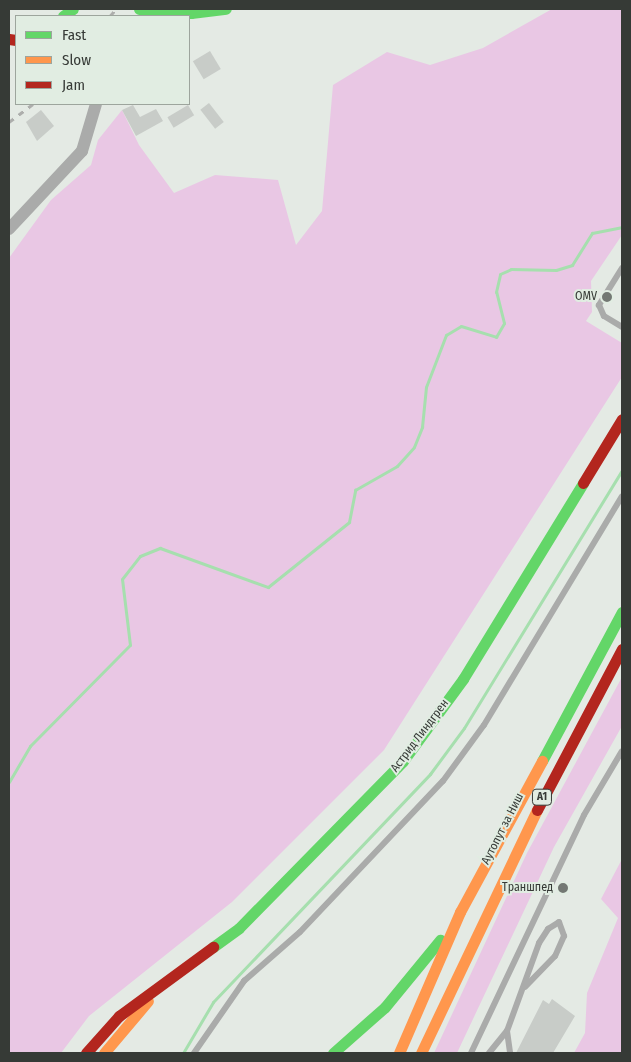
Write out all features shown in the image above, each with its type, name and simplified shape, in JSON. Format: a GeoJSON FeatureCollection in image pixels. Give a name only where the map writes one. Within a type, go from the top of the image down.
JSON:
{"type":"FeatureCollection","features":[{"type":"Feature","properties":{"kind":"main road"},"geometry":{"type":"LineString","coordinates":[[144,12],[226,9]]}},
{"type":"Feature","properties":{"kind":"main road","name":"Астрид Линдгрен"},"geometry":{"type":"LineString","coordinates":[[86,1053],[119,1016],[151,997],[239,928],[403,760],[463,679],[622,419]]}},
{"type":"Feature","properties":{"kind":"main road","name":"Аутопут за Ниш"},"geometry":{"type":"LineString","coordinates":[[398,1053],[460,912],[622,612]]}},
{"type":"Feature","properties":{"kind":"main road","name":"Аутопут за Ниш"},"geometry":{"type":"LineString","coordinates":[[421,1053],[503,874],[622,649]]}},
{"type":"Feature","properties":{"kind":"main road"},"geometry":{"type":"LineString","coordinates":[[332,1053],[384,1008],[460,912]]}},
{"type":"Feature","properties":{"kind":"main road","name":"Астрид Линдгрен"},"geometry":{"type":"LineString","coordinates":[[104,1053],[151,997]]}},
{"type":"Feature","properties":{"kind":"street"},"geometry":{"type":"LineString","coordinates":[[9,229],[82,150],[96,105]]}},
{"type":"Feature","properties":{"kind":"lane"},"geometry":{"type":"LineString","coordinates":[[622,268],[599,305],[604,316],[622,327]]}},
{"type":"Feature","properties":{"kind":"lane"},"geometry":{"type":"LineString","coordinates":[[194,1053],[209,1026],[244,981],[300,932],[443,781],[484,725],[622,496]]}},
{"type":"Feature","properties":{"kind":"lane"},"geometry":{"type":"LineString","coordinates":[[471,1053],[584,815],[622,751]]}},
{"type":"Feature","properties":{"kind":"lane"},"geometry":{"type":"LineString","coordinates":[[488,1053],[507,1030],[525,986],[539,943],[548,928],[559,922],[564,936],[555,956],[525,986]]}},
{"type":"Feature","properties":{"kind":"lane"},"geometry":{"type":"LineString","coordinates":[[507,1030],[510,1053]]}},
{"type":"Feature","properties":{"kind":"shaded area"},"geometry":{"type":"Polygon","coordinates":[[[552,9],[622,9],[622,235],[591,281],[592,312],[586,321],[622,343],[622,377],[384,750],[232,902],[89,1016],[61,1053],[9,1053],[9,258],[51,200],[91,165],[98,140],[122,110],[139,145],[174,193],[215,175],[278,180],[296,245],[322,211],[333,85],[387,52],[430,65],[483,48],[552,9]]]}},
{"type":"Feature","properties":{"kind":"shaded area"},"geometry":{"type":"Polygon","coordinates":[[[622,677],[622,726],[554,847],[457,1053],[434,1053],[527,853],[622,677]]]}},
{"type":"Feature","properties":{"kind":"shaded area"},"geometry":{"type":"Polygon","coordinates":[[[622,859],[622,1053],[574,1053],[585,1033],[587,993],[618,918],[601,899],[622,859]]]}},
{"type":"Feature","properties":{"kind":"building"},"geometry":{"type":"Polygon","coordinates":[[[210,51],[221,69],[204,79],[193,61],[210,51]]]}},
{"type":"Feature","properties":{"kind":"building"},"geometry":{"type":"Polygon","coordinates":[[[209,103],[224,122],[215,129],[200,110],[209,103]]]}},
{"type":"Feature","properties":{"kind":"building"},"geometry":{"type":"Polygon","coordinates":[[[133,105],[140,117],[156,109],[163,121],[136,136],[122,110],[133,105]]]}},
{"type":"Feature","properties":{"kind":"building"},"geometry":{"type":"Polygon","coordinates":[[[188,105],[194,115],[174,128],[167,117],[188,105]]]}},
{"type":"Feature","properties":{"kind":"building"},"geometry":{"type":"Polygon","coordinates":[[[41,110],[54,126],[37,141],[26,122],[41,110]]]}},
{"type":"Feature","properties":{"kind":"building"},"geometry":{"type":"Polygon","coordinates":[[[552,999],[575,1016],[553,1053],[516,1053],[543,1000],[549,1004],[552,999]]]}},
{"type":"Feature","properties":{"kind":"waterway"},"geometry":{"type":"LineString","coordinates":[[9,782],[30,746],[130,645],[122,579],[140,556],[160,548],[268,587],[349,522],[355,490],[397,466],[414,447],[422,427],[426,387],[446,335],[461,326],[496,337],[504,323],[496,292],[500,274],[511,269],[556,270],[572,265],[592,233],[622,227]]}},
{"type":"Feature","properties":{"kind":"waterway"},"geometry":{"type":"LineString","coordinates":[[183,1053],[213,1002],[430,774],[464,728],[622,470]]}},
{"type":"Feature","properties":{"kind":"railway"},"geometry":{"type":"LineString","coordinates":[[111,15],[116,9]]}},
{"type":"Feature","properties":{"kind":"railway"},"geometry":{"type":"LineString","coordinates":[[9,122],[32,105]]}},
{"type":"Feature","properties":{"kind":"traffic: fast"},"geometry":{"type":"LineString","coordinates":[[64,15],[73,9]]}},
{"type":"Feature","properties":{"kind":"traffic: fast"},"geometry":{"type":"LineString","coordinates":[[139,9],[191,13],[226,9]]}},
{"type":"Feature","properties":{"kind":"traffic: fast"},"geometry":{"type":"LineString","coordinates":[[213,947],[239,928],[403,761],[463,679],[583,483]]}},
{"type":"Feature","properties":{"kind":"traffic: fast"},"geometry":{"type":"LineString","coordinates":[[542,761],[622,612]]}},
{"type":"Feature","properties":{"kind":"traffic: fast"},"geometry":{"type":"LineString","coordinates":[[333,1053],[385,1007],[440,940]]}},
{"type":"Feature","properties":{"kind":"traffic: slow"},"geometry":{"type":"LineString","coordinates":[[399,1053],[460,912],[542,761]]}},
{"type":"Feature","properties":{"kind":"traffic: slow"},"geometry":{"type":"LineString","coordinates":[[421,1053],[537,810]]}},
{"type":"Feature","properties":{"kind":"traffic: slow"},"geometry":{"type":"LineString","coordinates":[[104,1053],[148,1001]]}},
{"type":"Feature","properties":{"kind":"traffic: jam"},"geometry":{"type":"LineString","coordinates":[[9,39],[15,40]]}},
{"type":"Feature","properties":{"kind":"traffic: jam"},"geometry":{"type":"LineString","coordinates":[[583,483],[622,419]]}},
{"type":"Feature","properties":{"kind":"traffic: jam"},"geometry":{"type":"LineString","coordinates":[[537,810],[622,649]]}},
{"type":"Feature","properties":{"kind":"traffic: jam"},"geometry":{"type":"LineString","coordinates":[[86,1053],[119,1016],[213,947]]}},
{"type":"Feature","properties":{"kind":"place","name":"OMV"},"geometry":{"type":"Point","coordinates":[607,297]}},
{"type":"Feature","properties":{"kind":"place","name":"Траншпед"},"geometry":{"type":"Point","coordinates":[563,888]}}]}
